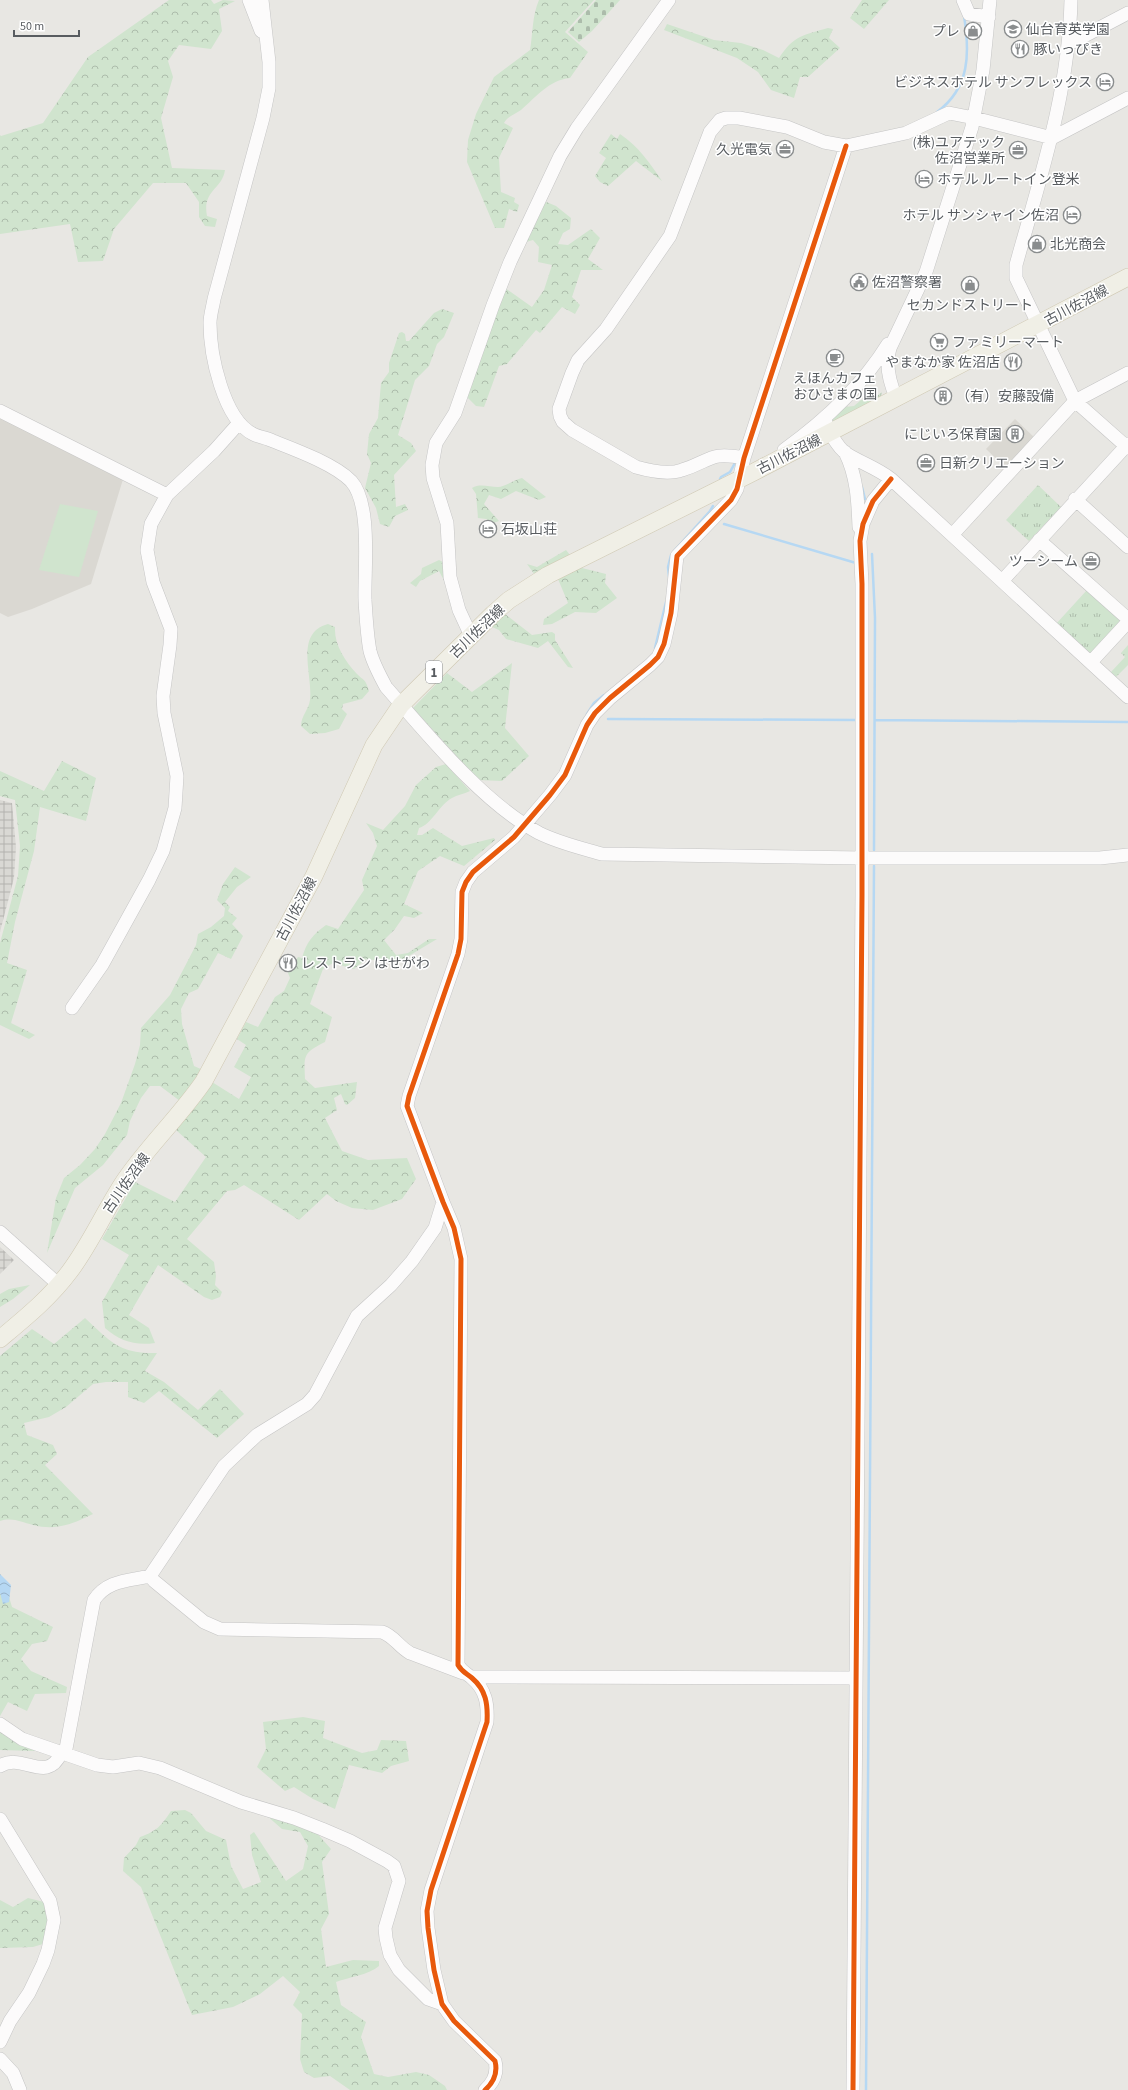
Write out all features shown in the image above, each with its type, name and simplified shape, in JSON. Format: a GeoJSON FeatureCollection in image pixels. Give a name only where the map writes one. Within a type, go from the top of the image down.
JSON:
{"type":"FeatureCollection","features":[{"type":"Feature","properties":{"kind":"main road","name":"古川佐沼線"},"geometry":{"type":"LineString","coordinates":[[0,1339],[43,1302],[71,1270],[125,1180],[183,1110],[204,1080],[314,876],[374,746],[402,705],[509,600],[548,575],[746,476],[828,424],[896,397],[1038,325],[1128,277]]}},
{"type":"Feature","properties":{"kind":"street"},"geometry":{"type":"LineString","coordinates":[[249,0],[259,25],[269,62]]}},
{"type":"Feature","properties":{"kind":"street"},"geometry":{"type":"LineString","coordinates":[[262,0],[269,62],[269,88],[264,118],[214,299],[210,322],[212,345],[224,394],[239,423],[253,434],[273,441],[331,467],[351,482],[360,498],[365,526],[365,601],[370,652],[386,687],[475,784],[525,824],[539,833],[566,844],[602,854],[862,858],[1100,858],[1128,855]]}},
{"type":"Feature","properties":{"kind":"street"},"geometry":{"type":"LineString","coordinates":[[471,636],[459,610],[450,577],[447,522],[433,478],[432,466],[436,443],[455,413],[507,269],[560,156],[577,128],[669,0]]}},
{"type":"Feature","properties":{"kind":"street"},"geometry":{"type":"LineString","coordinates":[[963,0],[969,14],[989,17]]}},
{"type":"Feature","properties":{"kind":"street"},"geometry":{"type":"LineString","coordinates":[[896,397],[889,379],[887,359],[930,261],[974,118],[984,70],[990,0]]}},
{"type":"Feature","properties":{"kind":"street"},"geometry":{"type":"LineString","coordinates":[[1002,581],[1075,499],[1127,446],[1076,401],[1018,284],[1015,272],[1052,138],[1061,99],[1069,44],[1071,0]]}},
{"type":"Feature","properties":{"kind":"street"},"geometry":{"type":"LineString","coordinates":[[1069,44],[1128,13]]}},
{"type":"Feature","properties":{"kind":"street"},"geometry":{"type":"LineString","coordinates":[[740,457],[715,456],[678,471],[655,471],[636,467],[572,430],[563,422],[560,416],[561,400],[578,360],[606,329],[670,236],[710,132],[720,120],[726,118],[739,118],[787,127],[841,146],[906,133],[950,113],[1052,138],[1128,98]]}},
{"type":"Feature","properties":{"kind":"street"},"geometry":{"type":"LineString","coordinates":[[485,2090],[495,2077],[497,2069],[495,2061],[454,2021],[442,2004],[434,1970],[427,1911],[431,1890],[486,1722],[487,1701],[480,1687],[458,1665],[462,1273],[459,1244],[407,1106],[408,1096],[458,954],[461,939],[462,892],[466,882],[473,872],[514,837],[550,795],[565,775],[587,725],[595,712],[650,666],[658,656],[664,644],[671,613],[677,556],[731,500],[746,476],[740,457],[841,146]]}},
{"type":"Feature","properties":{"kind":"street"},"geometry":{"type":"LineString","coordinates":[[853,2090],[862,858],[862,584],[855,481],[851,465],[845,452],[828,424],[859,381],[883,352],[906,315]]}},
{"type":"Feature","properties":{"kind":"street"},"geometry":{"type":"LineString","coordinates":[[952,535],[1076,401],[1128,373]]}},
{"type":"Feature","properties":{"kind":"street"},"geometry":{"type":"LineString","coordinates":[[0,411],[167,495]]}},
{"type":"Feature","properties":{"kind":"street"},"geometry":{"type":"LineString","coordinates":[[72,1008],[102,965],[149,880],[163,851],[175,808],[177,776],[163,707],[171,628],[153,582],[148,550],[151,524],[167,495],[214,451],[239,423]]}},
{"type":"Feature","properties":{"kind":"street"},"geometry":{"type":"LineString","coordinates":[[845,452],[880,470],[891,479],[1128,697]]}},
{"type":"Feature","properties":{"kind":"street"},"geometry":{"type":"LineString","coordinates":[[860,541],[867,512],[891,479]]}},
{"type":"Feature","properties":{"kind":"street"},"geometry":{"type":"LineString","coordinates":[[1075,499],[1128,547]]}},
{"type":"Feature","properties":{"kind":"street"},"geometry":{"type":"LineString","coordinates":[[1039,540],[1128,619]]}},
{"type":"Feature","properties":{"kind":"street"},"geometry":{"type":"LineString","coordinates":[[1091,662],[1128,622]]}},
{"type":"Feature","properties":{"kind":"street"},"geometry":{"type":"LineString","coordinates":[[0,1766],[11,1762],[46,1767],[57,1762],[63,1754],[94,1600],[104,1587],[150,1576],[224,1466],[257,1436],[296,1411],[315,1395],[357,1316],[391,1285],[412,1262],[435,1228],[443,1202]]}},
{"type":"Feature","properties":{"kind":"street"},"geometry":{"type":"LineString","coordinates":[[0,1232],[59,1285]]}},
{"type":"Feature","properties":{"kind":"street"},"geometry":{"type":"LineString","coordinates":[[150,1576],[154,1582],[204,1622],[220,1629],[382,1632],[393,1638],[410,1653],[467,1675],[856,1678]]}},
{"type":"Feature","properties":{"kind":"street"},"geometry":{"type":"LineString","coordinates":[[0,1724],[22,1739],[104,1767],[139,1763],[160,1768],[240,1802],[308,1824],[350,1841],[387,1861],[394,1866],[399,1881],[385,1928],[390,1955],[399,1970],[428,1999],[442,2004]]}},
{"type":"Feature","properties":{"kind":"street"},"geometry":{"type":"LineString","coordinates":[[0,1819],[50,1901],[54,1920],[48,1950],[43,1964],[29,1992],[10,2021],[0,2042]]}},
{"type":"Feature","properties":{"kind":"street"},"geometry":{"type":"LineString","coordinates":[[0,2059],[12,2073],[20,2090]]}},
{"type":"Feature","properties":{"kind":"shaded area"},"geometry":{"type":"Polygon","coordinates":[[[0,417],[124,476],[91,584],[32,609],[8,617],[0,613],[0,417]]]}},
{"type":"Feature","properties":{"kind":"shaded area"},"geometry":{"type":"Polygon","coordinates":[[[1015,419],[1036,439],[1007,469],[986,449],[1015,419]]]}},
{"type":"Feature","properties":{"kind":"shaded area"},"geometry":{"type":"Polygon","coordinates":[[[0,800],[12,803],[16,847],[14,878],[0,932],[0,800]]]}},
{"type":"Feature","properties":{"kind":"shaded area"},"geometry":{"type":"Polygon","coordinates":[[[0,1247],[14,1260],[0,1274],[0,1247]]]}},
{"type":"Feature","properties":{"kind":"green space"},"geometry":{"type":"Polygon","coordinates":[[[169,0],[211,0],[214,4],[223,0],[235,1],[219,9],[222,31],[211,49],[179,45],[168,61],[173,77],[161,118],[172,168],[225,170],[223,177],[207,201],[207,216],[217,219],[215,227],[205,226],[199,217],[199,202],[186,183],[153,183],[114,229],[103,261],[78,262],[70,224],[0,234],[0,135],[1,136],[43,123],[88,57],[169,0]]]}},
{"type":"Feature","properties":{"kind":"green space"},"geometry":{"type":"Polygon","coordinates":[[[539,0],[594,0],[565,32],[588,52],[570,78],[562,79],[549,86],[521,110],[508,118],[504,123],[513,128],[499,158],[501,192],[515,198],[514,202],[519,205],[517,212],[509,209],[504,228],[495,228],[467,162],[468,140],[476,114],[494,77],[530,50],[534,18],[539,0]]]}},
{"type":"Feature","properties":{"kind":"green space"},"geometry":{"type":"Polygon","coordinates":[[[596,0],[620,0],[592,31],[579,42],[568,32],[596,0]]]}},
{"type":"Feature","properties":{"kind":"green space"},"geometry":{"type":"Polygon","coordinates":[[[862,0],[889,0],[864,29],[850,18],[862,0]]]}},
{"type":"Feature","properties":{"kind":"green space"},"geometry":{"type":"Polygon","coordinates":[[[667,24],[714,40],[741,43],[763,50],[779,58],[784,50],[795,40],[828,28],[833,29],[829,38],[840,48],[808,77],[800,77],[794,98],[771,90],[758,72],[737,58],[664,30],[667,24]]]}},
{"type":"Feature","properties":{"kind":"green space"},"geometry":{"type":"Polygon","coordinates":[[[611,134],[617,139],[620,134],[633,144],[662,181],[636,161],[608,186],[600,182],[595,176],[606,158],[599,153],[611,134]]]}},
{"type":"Feature","properties":{"kind":"green space"},"geometry":{"type":"Polygon","coordinates":[[[544,201],[556,206],[571,218],[570,229],[563,233],[558,244],[568,245],[591,229],[600,238],[588,259],[603,270],[581,270],[572,297],[580,305],[575,314],[562,307],[540,333],[536,330],[507,364],[499,366],[484,407],[476,406],[466,396],[505,288],[532,307],[544,290],[552,265],[538,262],[539,247],[533,240],[526,242],[544,201]]]}},
{"type":"Feature","properties":{"kind":"green space"},"geometry":{"type":"Polygon","coordinates":[[[442,309],[454,313],[444,337],[437,344],[429,366],[415,380],[398,435],[411,443],[416,451],[394,475],[396,507],[405,504],[408,510],[395,516],[389,527],[380,524],[376,508],[365,488],[371,463],[367,454],[369,434],[378,418],[381,383],[389,372],[389,363],[399,333],[402,332],[405,334],[406,341],[409,341],[434,313],[442,309]]]}},
{"type":"Feature","properties":{"kind":"green space"},"geometry":{"type":"Polygon","coordinates":[[[882,392],[881,396],[833,423],[830,415],[845,407],[854,406],[861,400],[871,401],[882,392]]]}},
{"type":"Feature","properties":{"kind":"green space"},"geometry":{"type":"Polygon","coordinates":[[[522,478],[546,497],[539,500],[516,491],[501,499],[489,495],[484,504],[499,521],[493,523],[486,519],[478,518],[476,494],[472,488],[481,485],[500,487],[522,478]]]}},
{"type":"Feature","properties":{"kind":"green space"},"geometry":{"type":"Polygon","coordinates":[[[1038,485],[1061,507],[1029,541],[1006,520],[1038,485]]]}},
{"type":"Feature","properties":{"kind":"green space"},"geometry":{"type":"Polygon","coordinates":[[[60,504],[98,511],[79,577],[39,570],[60,504]]]}},
{"type":"Feature","properties":{"kind":"green space"},"geometry":{"type":"Polygon","coordinates":[[[566,550],[570,555],[535,575],[527,564],[537,567],[566,550]]]}},
{"type":"Feature","properties":{"kind":"green space"},"geometry":{"type":"Polygon","coordinates":[[[439,560],[445,563],[448,588],[439,571],[420,581],[416,587],[410,583],[421,574],[422,568],[439,560]]]}},
{"type":"Feature","properties":{"kind":"green space"},"geometry":{"type":"Polygon","coordinates":[[[578,567],[606,574],[605,583],[617,598],[596,613],[575,612],[552,624],[543,625],[544,619],[568,603],[558,579],[578,567]]]}},
{"type":"Feature","properties":{"kind":"green space"},"geometry":{"type":"Polygon","coordinates":[[[1087,590],[1121,621],[1089,656],[1055,625],[1087,590]]]}},
{"type":"Feature","properties":{"kind":"green space"},"geometry":{"type":"Polygon","coordinates":[[[505,614],[532,635],[552,632],[555,634],[555,640],[573,668],[568,667],[548,641],[538,648],[506,639],[499,630],[492,627],[505,614]]]}},
{"type":"Feature","properties":{"kind":"green space"},"geometry":{"type":"Polygon","coordinates":[[[328,624],[335,627],[336,640],[341,652],[357,674],[366,682],[369,691],[362,699],[343,704],[342,709],[347,714],[339,729],[325,733],[310,734],[301,726],[302,719],[310,700],[307,656],[308,645],[311,636],[318,629],[328,624]]]}},
{"type":"Feature","properties":{"kind":"green space"},"geometry":{"type":"Polygon","coordinates":[[[1128,645],[1128,665],[1116,677],[1111,672],[1125,657],[1121,653],[1128,645]]]}},
{"type":"Feature","properties":{"kind":"green space"},"geometry":{"type":"Polygon","coordinates":[[[512,663],[505,728],[529,756],[502,781],[478,780],[413,708],[447,673],[472,692],[512,663]]]}},
{"type":"Feature","properties":{"kind":"green space"},"geometry":{"type":"Polygon","coordinates":[[[62,761],[96,778],[86,821],[40,807],[34,851],[15,922],[7,963],[27,970],[11,1023],[35,1035],[29,1039],[0,1025],[0,943],[18,876],[20,846],[15,800],[0,796],[0,771],[44,791],[62,761]]]}},
{"type":"Feature","properties":{"kind":"green space"},"geometry":{"type":"Polygon","coordinates":[[[446,764],[470,791],[454,797],[443,805],[428,823],[419,828],[417,835],[422,835],[433,828],[462,846],[494,838],[495,840],[464,866],[440,856],[418,871],[404,904],[423,913],[414,918],[404,916],[395,929],[384,940],[396,955],[408,953],[429,939],[437,939],[397,963],[366,959],[354,969],[333,963],[323,969],[310,1004],[332,1017],[325,1042],[312,1049],[306,1056],[305,1060],[305,1079],[315,1088],[357,1082],[355,1098],[347,1105],[345,1104],[341,1094],[334,1098],[337,1110],[325,1118],[342,1151],[368,1160],[407,1158],[416,1179],[402,1199],[373,1210],[352,1208],[336,1201],[327,1194],[299,1220],[244,1185],[235,1190],[227,1191],[187,1239],[214,1262],[216,1276],[215,1285],[222,1292],[220,1297],[212,1300],[204,1297],[158,1265],[129,1315],[149,1328],[155,1343],[141,1344],[128,1342],[116,1336],[105,1328],[102,1302],[129,1255],[102,1239],[135,1182],[175,1202],[206,1157],[176,1130],[212,1082],[239,1099],[251,1077],[234,1067],[246,1045],[237,1039],[246,1022],[258,1027],[275,997],[284,991],[290,978],[288,973],[298,957],[302,958],[308,943],[314,935],[326,925],[338,929],[364,890],[362,880],[377,846],[373,833],[366,823],[383,830],[405,806],[416,785],[436,767],[446,764]]]}},
{"type":"Feature","properties":{"kind":"green space"},"geometry":{"type":"Polygon","coordinates":[[[235,867],[251,877],[237,887],[225,902],[230,907],[228,911],[237,918],[232,924],[243,936],[231,959],[218,953],[198,989],[189,993],[181,1009],[182,1024],[194,1066],[203,1070],[180,1101],[160,1086],[150,1086],[141,1098],[130,1121],[127,1135],[103,1165],[75,1188],[47,1253],[56,1198],[64,1178],[80,1165],[95,1149],[105,1134],[121,1103],[135,1064],[140,1045],[141,1028],[170,995],[196,945],[198,934],[211,927],[224,916],[225,908],[217,900],[223,884],[235,867]]]}},
{"type":"Feature","properties":{"kind":"green space"},"geometry":{"type":"Polygon","coordinates":[[[30,1285],[13,1299],[0,1307],[0,1294],[9,1289],[30,1285]]]}},
{"type":"Feature","properties":{"kind":"green space"},"geometry":{"type":"Polygon","coordinates":[[[85,1318],[109,1340],[124,1349],[144,1353],[157,1353],[145,1371],[164,1382],[198,1410],[220,1389],[244,1414],[217,1438],[159,1391],[144,1403],[128,1397],[128,1382],[106,1382],[93,1384],[66,1407],[49,1417],[24,1423],[27,1435],[53,1445],[57,1454],[45,1465],[93,1514],[78,1521],[57,1527],[41,1527],[13,1520],[0,1521],[0,1356],[32,1329],[54,1344],[85,1318]]]}},
{"type":"Feature","properties":{"kind":"green space"},"geometry":{"type":"Polygon","coordinates":[[[0,1587],[7,1590],[12,1607],[53,1627],[47,1641],[32,1644],[21,1659],[31,1671],[67,1687],[66,1693],[35,1694],[27,1711],[8,1702],[0,1716],[0,1587]]]}},
{"type":"Feature","properties":{"kind":"green space"},"geometry":{"type":"Polygon","coordinates":[[[303,1717],[325,1721],[323,1738],[362,1753],[377,1750],[381,1740],[406,1741],[409,1761],[391,1766],[382,1773],[349,1765],[335,1809],[313,1799],[294,1787],[285,1791],[257,1767],[266,1749],[263,1722],[303,1717]]]}},
{"type":"Feature","properties":{"kind":"green space"},"geometry":{"type":"Polygon","coordinates":[[[0,1730],[19,1743],[37,1751],[0,1750],[0,1730]]]}},
{"type":"Feature","properties":{"kind":"green space"},"geometry":{"type":"Polygon","coordinates":[[[185,1810],[191,1813],[206,1831],[226,1840],[231,1866],[243,1889],[261,1882],[252,1855],[250,1835],[254,1832],[286,1881],[303,1869],[308,1846],[300,1832],[282,1829],[266,1815],[315,1831],[331,1849],[322,1862],[329,1914],[321,1929],[326,1967],[353,1960],[379,1961],[379,1966],[370,1972],[336,1982],[341,2005],[366,2022],[361,2037],[374,2074],[388,2077],[416,2072],[429,2075],[445,2086],[447,2090],[350,2090],[330,2076],[314,2078],[304,2072],[300,2059],[302,2014],[293,2005],[300,1992],[283,1976],[260,1994],[233,2007],[192,2015],[141,1887],[123,1871],[124,1858],[136,1845],[140,1837],[151,1833],[164,1821],[171,1811],[185,1810]]]}},
{"type":"Feature","properties":{"kind":"green space"},"geometry":{"type":"Polygon","coordinates":[[[28,1898],[44,1902],[48,1916],[43,1944],[33,1947],[0,1948],[0,1900],[13,1907],[28,1898]]]}},
{"type":"Feature","properties":{"kind":"water"},"geometry":{"type":"Polygon","coordinates":[[[0,1574],[11,1585],[9,1602],[3,1604],[0,1593],[0,1574]]]}},
{"type":"Feature","properties":{"kind":"waterway"},"geometry":{"type":"LineString","coordinates":[[937,112],[948,103],[962,81],[967,56],[964,16]]}},
{"type":"Feature","properties":{"kind":"waterway"},"geometry":{"type":"LineString","coordinates":[[720,479],[730,472],[736,461]]}},
{"type":"Feature","properties":{"kind":"waterway"},"geometry":{"type":"LineString","coordinates":[[862,487],[865,499]]}},
{"type":"Feature","properties":{"kind":"waterway"},"geometry":{"type":"LineString","coordinates":[[674,551],[713,506]]}},
{"type":"Feature","properties":{"kind":"waterway"},"geometry":{"type":"LineString","coordinates":[[724,524],[856,563]]}},
{"type":"Feature","properties":{"kind":"waterway"},"geometry":{"type":"LineString","coordinates":[[872,554],[875,618],[874,850]]}},
{"type":"Feature","properties":{"kind":"waterway"},"geometry":{"type":"LineString","coordinates":[[669,577],[668,567],[671,555]]}},
{"type":"Feature","properties":{"kind":"waterway"},"geometry":{"type":"LineString","coordinates":[[655,648],[666,602]]}},
{"type":"Feature","properties":{"kind":"waterway"},"geometry":{"type":"LineString","coordinates":[[587,714],[594,703],[604,695]]}},
{"type":"Feature","properties":{"kind":"waterway"},"geometry":{"type":"LineString","coordinates":[[608,719],[857,720]]}},
{"type":"Feature","properties":{"kind":"waterway"},"geometry":{"type":"LineString","coordinates":[[875,720],[1128,722]]}},
{"type":"Feature","properties":{"kind":"waterway"},"geometry":{"type":"LineString","coordinates":[[866,2090],[874,866]]}},
{"type":"Feature","properties":{"kind":"cycle path"},"geometry":{"type":"LineString","coordinates":[[485,2090],[491,2084],[496,2073],[495,2061],[454,2021],[442,2004],[434,1970],[428,1928],[427,1911],[431,1890],[487,1722],[487,1715],[483,1692],[477,1683],[458,1665],[461,1259],[454,1228],[407,1106],[409,1096],[458,954],[461,939],[462,892],[466,882],[473,872],[514,837],[550,795],[565,775],[587,725],[595,713],[610,698],[658,657],[664,644],[671,613],[677,556],[731,500],[737,489],[744,458],[846,146]]}},
{"type":"Feature","properties":{"kind":"cycle path"},"geometry":{"type":"LineString","coordinates":[[853,2090],[862,895],[862,584],[860,541],[863,524],[873,501],[891,479]]}},
{"type":"Feature","properties":{"kind":"place","name":"仙台育英学園"},"geometry":{"type":"Point","coordinates":[1013,29]}},
{"type":"Feature","properties":{"kind":"place","name":"プレ"},"geometry":{"type":"Point","coordinates":[973,31]}},
{"type":"Feature","properties":{"kind":"place","name":"豚いっぴき"},"geometry":{"type":"Point","coordinates":[1020,49]}},
{"type":"Feature","properties":{"kind":"place","name":"ビジネスホテル サンフレックス"},"geometry":{"type":"Point","coordinates":[1105,82]}},
{"type":"Feature","properties":{"kind":"place","name":"久光電気"},"geometry":{"type":"Point","coordinates":[785,149]}},
{"type":"Feature","properties":{"kind":"place","name":"(株)ユアテック 佐沼営業所"},"geometry":{"type":"Point","coordinates":[1018,150]}},
{"type":"Feature","properties":{"kind":"place","name":"ホテル ルートイン登米"},"geometry":{"type":"Point","coordinates":[924,179]}},
{"type":"Feature","properties":{"kind":"place","name":"ホテル サンシャイン佐沼"},"geometry":{"type":"Point","coordinates":[1072,215]}},
{"type":"Feature","properties":{"kind":"place","name":"北光商会"},"geometry":{"type":"Point","coordinates":[1037,244]}},
{"type":"Feature","properties":{"kind":"place","name":"佐沼警察署"},"geometry":{"type":"Point","coordinates":[859,282]}},
{"type":"Feature","properties":{"kind":"place","name":"セカンドストリート"},"geometry":{"type":"Point","coordinates":[970,285]}},
{"type":"Feature","properties":{"kind":"place","name":"ファミリーマート"},"geometry":{"type":"Point","coordinates":[939,342]}},
{"type":"Feature","properties":{"kind":"place","name":"えほんカフェ おひさまの国"},"geometry":{"type":"Point","coordinates":[835,358]}},
{"type":"Feature","properties":{"kind":"place","name":"やまなか家 佐沼店"},"geometry":{"type":"Point","coordinates":[1013,362]}},
{"type":"Feature","properties":{"kind":"place","name":"（有）安藤設備"},"geometry":{"type":"Point","coordinates":[943,396]}},
{"type":"Feature","properties":{"kind":"place","name":"にじいろ保育園"},"geometry":{"type":"Point","coordinates":[1015,434]}},
{"type":"Feature","properties":{"kind":"place","name":"日新クリエーション"},"geometry":{"type":"Point","coordinates":[926,463]}},
{"type":"Feature","properties":{"kind":"place","name":"石坂山荘"},"geometry":{"type":"Point","coordinates":[488,529]}},
{"type":"Feature","properties":{"kind":"place","name":"ツーシーム"},"geometry":{"type":"Point","coordinates":[1091,561]}},
{"type":"Feature","properties":{"kind":"place","name":"レストラン はせがわ"},"geometry":{"type":"Point","coordinates":[288,963]}}]}
